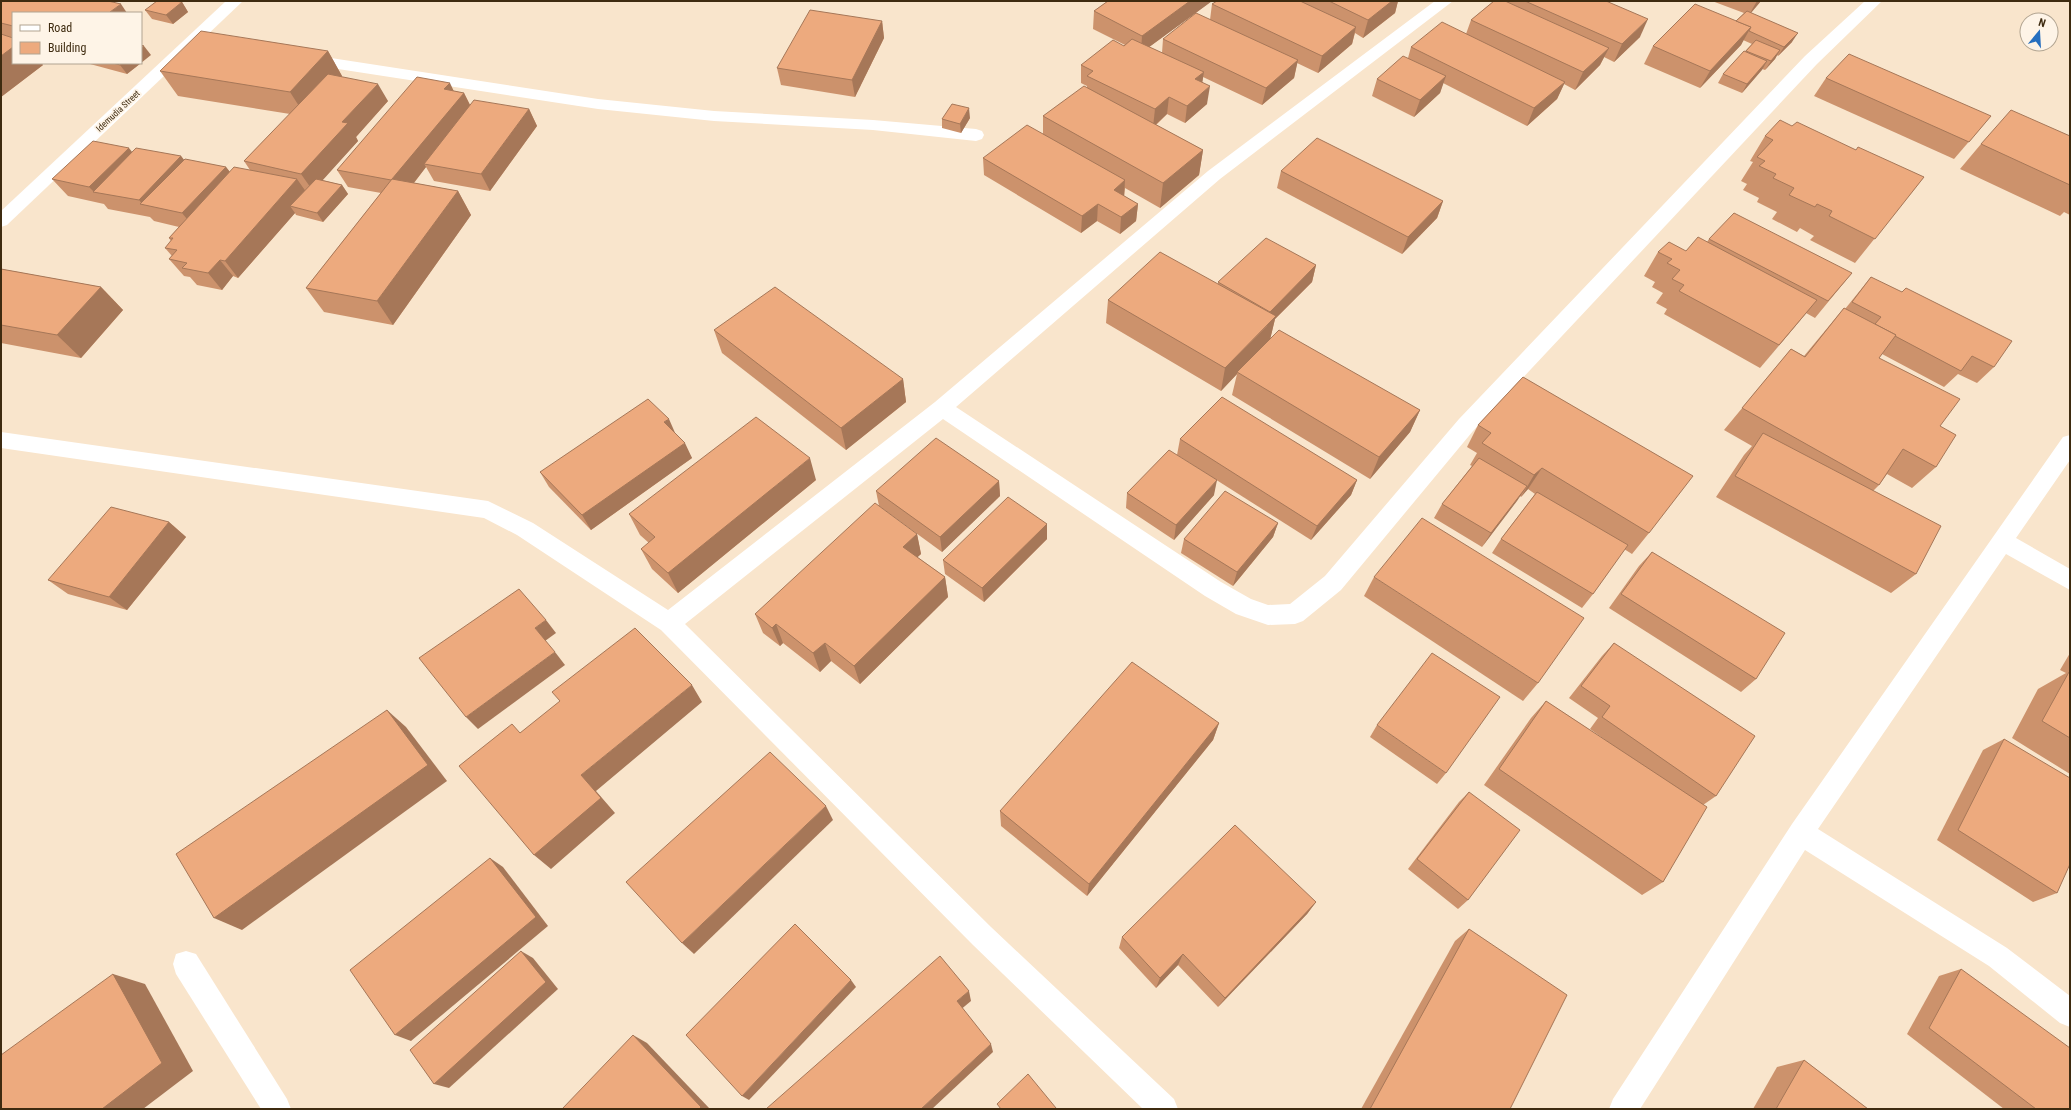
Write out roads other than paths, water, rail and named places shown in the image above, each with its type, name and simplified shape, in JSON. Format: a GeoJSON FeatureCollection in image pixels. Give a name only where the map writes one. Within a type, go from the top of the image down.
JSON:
{"type":"FeatureCollection","features":[{"type":"Feature","properties":{"kind":"street","name":"Idemudia Street"},"geometry":{"type":"LineString","coordinates":[[1,221],[201,43],[235,1]]}},
{"type":"Feature","properties":{"kind":"street"},"geometry":{"type":"LineString","coordinates":[[669,623],[942,408],[1214,175],[1445,1]]}},
{"type":"Feature","properties":{"kind":"street"},"geometry":{"type":"LineString","coordinates":[[942,408],[1213,589],[1244,607],[1268,616],[1295,614],[1333,583],[1466,425],[1811,60],[1874,1]]}},
{"type":"Feature","properties":{"kind":"street"},"geometry":{"type":"LineString","coordinates":[[286,56],[598,104],[714,116],[873,125],[976,135]]}},
{"type":"Feature","properties":{"kind":"street"},"geometry":{"type":"LineString","coordinates":[[1,440],[205,468],[488,510],[525,529],[669,623],[982,936],[1164,1109]]}},
{"type":"Feature","properties":{"kind":"street"},"geometry":{"type":"LineString","coordinates":[[1623,1109],[1801,833],[2070,443]]}},
{"type":"Feature","properties":{"kind":"street"},"geometry":{"type":"LineString","coordinates":[[2002,541],[2070,580]]}},
{"type":"Feature","properties":{"kind":"street"},"geometry":{"type":"LineString","coordinates":[[1801,833],[1998,957],[2070,1013]]}},
{"type":"Feature","properties":{"kind":"street"},"geometry":{"type":"LineString","coordinates":[[186,964],[277,1109]]}}]}
